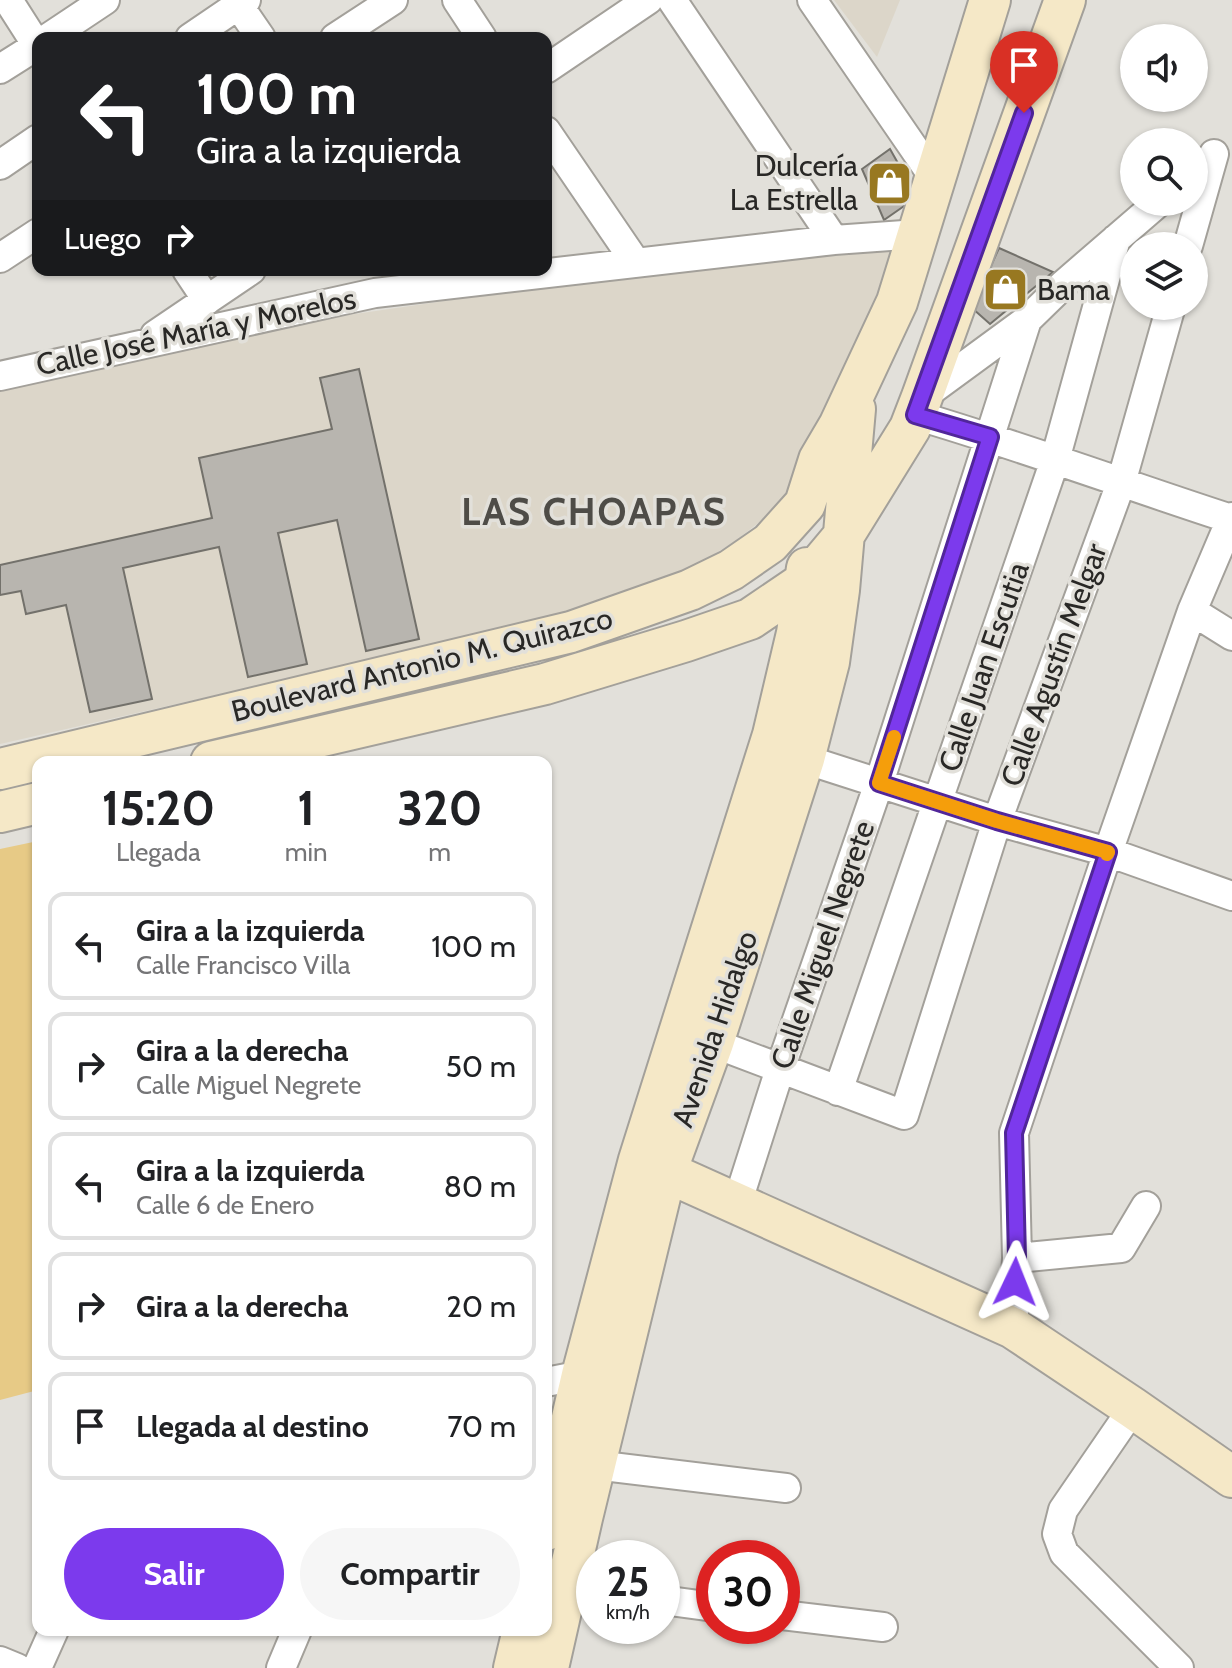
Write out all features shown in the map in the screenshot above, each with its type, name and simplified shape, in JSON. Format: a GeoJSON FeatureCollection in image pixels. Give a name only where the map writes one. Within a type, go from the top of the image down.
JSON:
{"type":"FeatureCollection","features":[{"type":"Feature","properties":{"kind":"street"},"geometry":{"type":"LineString","coordinates":[[8,0],[32,33]]}},
{"type":"Feature","properties":{"kind":"street"},"geometry":{"type":"LineString","coordinates":[[58,32],[105,0]]}},
{"type":"Feature","properties":{"kind":"street"},"geometry":{"type":"LineString","coordinates":[[344,32],[393,0]]}},
{"type":"Feature","properties":{"kind":"street"},"geometry":{"type":"LineString","coordinates":[[457,0],[478,32]]}},
{"type":"Feature","properties":{"kind":"street"},"geometry":{"type":"LineString","coordinates":[[552,65],[648,0]]}},
{"type":"Feature","properties":{"kind":"street"},"geometry":{"type":"LineString","coordinates":[[672,0],[834,240]]}},
{"type":"Feature","properties":{"kind":"street"},"geometry":{"type":"LineString","coordinates":[[812,0],[935,179]]}},
{"type":"Feature","properties":{"kind":"street","name":"Boulevard Antonio M. Quirazco"},"geometry":{"type":"LineString","coordinates":[[54,756],[571,632],[690,590],[731,570],[770,543],[805,504],[819,460],[839,426],[897,302],[990,0]]}},
{"type":"Feature","properties":{"kind":"street","name":"Boulevard Antonio M. Quirazco"},"geometry":{"type":"LineString","coordinates":[[237,756],[545,684],[750,619],[806,581],[842,538],[910,428],[1065,0]]}},
{"type":"Feature","properties":{"kind":"street"},"geometry":{"type":"LineString","coordinates":[[198,32],[240,2],[258,32]]}},
{"type":"Feature","properties":{"kind":"street"},"geometry":{"type":"LineString","coordinates":[[0,69],[32,49]]}},
{"type":"Feature","properties":{"kind":"street"},"geometry":{"type":"LineString","coordinates":[[552,140],[636,263]]}},
{"type":"Feature","properties":{"kind":"street"},"geometry":{"type":"LineString","coordinates":[[0,165],[32,143]]}},
{"type":"Feature","properties":{"kind":"street"},"geometry":{"type":"LineString","coordinates":[[1192,232],[1213,155]]}},
{"type":"Feature","properties":{"kind":"street"},"geometry":{"type":"LineString","coordinates":[[1013,1328],[1017,1258],[1014,1133],[1192,611],[1232,518],[990,437],[919,406],[1027,320],[1143,216]]}},
{"type":"Feature","properties":{"kind":"street","name":"Calle José María y Morelos"},"geometry":{"type":"LineString","coordinates":[[552,269],[918,234]]}},
{"type":"Feature","properties":{"kind":"street"},"geometry":{"type":"LineString","coordinates":[[0,258],[32,237]]}},
{"type":"Feature","properties":{"kind":"street","name":"Calle Juan Escutia"},"geometry":{"type":"LineString","coordinates":[[838,1091],[1055,460],[1116,239]]}},
{"type":"Feature","properties":{"kind":"street"},"geometry":{"type":"LineString","coordinates":[[191,276],[207,300]]}},
{"type":"Feature","properties":{"kind":"street"},"geometry":{"type":"LineString","coordinates":[[142,344],[242,276]]}},
{"type":"Feature","properties":{"kind":"street","name":"Calle José María y Morelos"},"geometry":{"type":"LineString","coordinates":[[0,376],[375,293],[420,279],[460,276]]}},
{"type":"Feature","properties":{"kind":"street","name":"Calle Miguel Negrete"},"geometry":{"type":"LineString","coordinates":[[737,1204],[780,1069],[879,783],[1027,320]]}},
{"type":"Feature","properties":{"kind":"street","name":"Calle Agustín Melgar"},"geometry":{"type":"LineString","coordinates":[[838,1091],[904,1115],[997,821],[1121,483],[1167,320]]}},
{"type":"Feature","properties":{"kind":"street","name":"Avenida Hidalgo"},"geometry":{"type":"LineString","coordinates":[[552,1517],[579,1461],[564,1379],[652,1166],[713,1043],[804,759],[829,662],[858,387]]}},
{"type":"Feature","properties":{"kind":"street","name":"Avenida Hidalgo"},"geometry":{"type":"LineString","coordinates":[[548,1668],[569,1588],[579,1461],[652,1166],[773,735],[797,633],[819,460]]}},
{"type":"Feature","properties":{"kind":"street"},"geometry":{"type":"LineString","coordinates":[[1192,611],[1232,636]]}},
{"type":"Feature","properties":{"kind":"street"},"geometry":{"type":"LineString","coordinates":[[804,759],[997,821],[1108,852],[1232,896]]}},
{"type":"Feature","properties":{"kind":"street","name":"Boulevard Antonio M. Quirazco"},"geometry":{"type":"LineString","coordinates":[[0,769],[32,761]]}},
{"type":"Feature","properties":{"kind":"street"},"geometry":{"type":"LineString","coordinates":[[0,812],[32,804]]}},
{"type":"Feature","properties":{"kind":"street"},"geometry":{"type":"LineString","coordinates":[[713,1043],[838,1091]]}},
{"type":"Feature","properties":{"kind":"street"},"geometry":{"type":"LineString","coordinates":[[652,1166],[1013,1328],[1232,1477]]}},
{"type":"Feature","properties":{"kind":"street"},"geometry":{"type":"LineString","coordinates":[[1017,1258],[1121,1248],[1146,1206]]}},
{"type":"Feature","properties":{"kind":"street"},"geometry":{"type":"LineString","coordinates":[[1133,1408],[1063,1510],[1057,1534],[1064,1553],[1179,1668]]}},
{"type":"Feature","properties":{"kind":"street"},"geometry":{"type":"LineString","coordinates":[[579,1461],[786,1488]]}},
{"type":"Feature","properties":{"kind":"street"},"geometry":{"type":"LineString","coordinates":[[800,1617],[883,1627]]}},
{"type":"Feature","properties":{"kind":"street"},"geometry":{"type":"LineString","coordinates":[[37,1668],[51,1636]]}},
{"type":"Feature","properties":{"kind":"street"},"geometry":{"type":"LineString","coordinates":[[281,1668],[294,1636]]}},
{"type":"Feature","properties":{"kind":"street"},"geometry":{"type":"LineString","coordinates":[[514,1668],[522,1636]]}},
{"type":"Feature","properties":{"kind":"street"},"geometry":{"type":"LineString","coordinates":[[0,1661],[17,1668]]}},
{"type":"Feature","properties":{"kind":"shaded area"},"geometry":{"type":"Polygon","coordinates":[[[834,0],[900,0],[877,57],[834,0]]]}},
{"type":"Feature","properties":{"kind":"shaded area"},"geometry":{"type":"Polygon","coordinates":[[[897,246],[851,388],[802,474],[771,513],[734,542],[665,584],[638,597],[0,744],[0,389],[348,315],[803,254],[897,246]]]}},
{"type":"Feature","properties":{"kind":"shaded area"},"geometry":{"type":"Polygon","coordinates":[[[32,842],[32,1392],[0,1400],[0,849],[32,842]]]}},
{"type":"Feature","properties":{"kind":"building","name":"Dulcería La Estrella"},"geometry":{"type":"Polygon","coordinates":[[[890,149],[917,197],[884,220],[862,169],[890,149]]]}},
{"type":"Feature","properties":{"kind":"building","name":"Bama"},"geometry":{"type":"Polygon","coordinates":[[[999,248],[1053,272],[990,324],[972,308],[999,248]]]}},
{"type":"Feature","properties":{"kind":"building"},"geometry":{"type":"Polygon","coordinates":[[[359,369],[419,639],[366,651],[337,520],[278,533],[307,664],[248,677],[219,547],[123,568],[152,699],[90,712],[66,605],[26,614],[21,591],[0,595],[0,565],[212,518],[199,458],[332,429],[320,378],[359,369]]]}},
{"type":"Feature","properties":{"kind":"slow traffic"},"geometry":{"type":"LineString","coordinates":[[894,737],[879,783],[1107,854]]}},
{"type":"Feature","properties":{"kind":"place","name":"Dulcería La Estrella"},"geometry":{"type":"Point","coordinates":[889,183]}},
{"type":"Feature","properties":{"kind":"place","name":"Bama"},"geometry":{"type":"Point","coordinates":[1006,290]}},
{"type":"Feature","properties":{"kind":"district","name":"LAS CHOAPAS"},"geometry":{"type":"Point","coordinates":[594,512]}},
{"type":"Feature","properties":{"kind":"route"},"geometry":{"type":"LineString","coordinates":[[1015,1282],[1014,1133],[1108,852],[879,783],[990,437],[915,415],[1024,113]]}}]}
